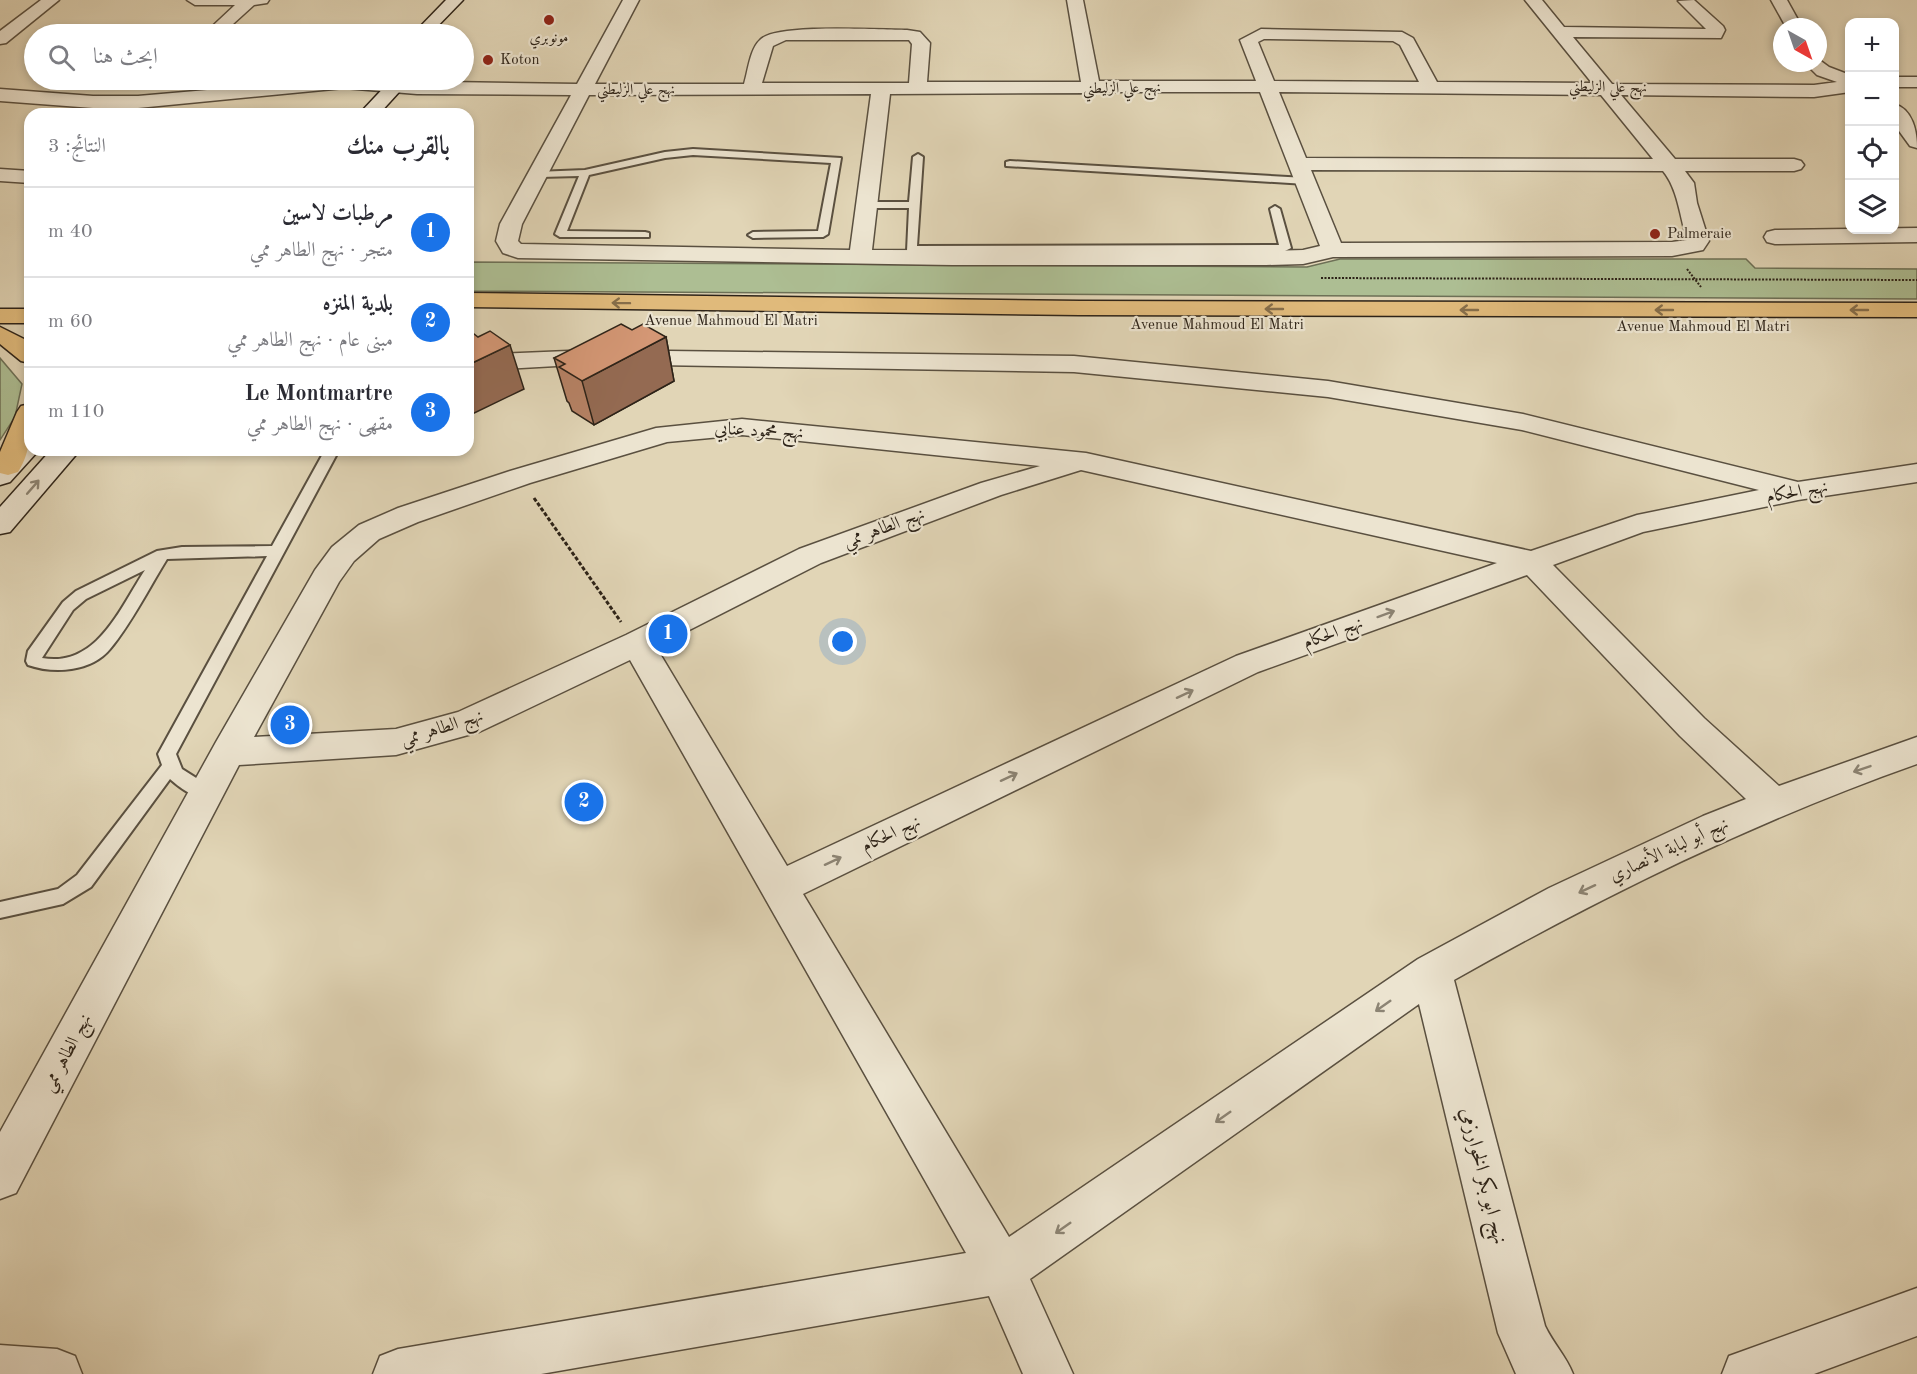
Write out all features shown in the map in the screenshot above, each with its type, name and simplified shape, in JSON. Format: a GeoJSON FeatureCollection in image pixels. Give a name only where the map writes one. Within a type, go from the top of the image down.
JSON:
{"type":"FeatureCollection","features":[{"type":"Feature","properties":{"kind":"highway"},"geometry":{"type":"LineString","coordinates":[[0,295],[24,295]]}},
{"type":"Feature","properties":{"kind":"highway","name":"Avenue Mahmoud El Matri"},"geometry":{"type":"LineString","coordinates":[[474,300],[764,305],[1917,310]]}},
{"type":"Feature","properties":{"kind":"highway"},"geometry":{"type":"LineString","coordinates":[[0,316],[24,316]]}},
{"type":"Feature","properties":{"kind":"highway","name":"Avenue Mahmoud El Matri"},"geometry":{"type":"LineString","coordinates":[[474,320],[1917,328]]}},
{"type":"Feature","properties":{"kind":"highway"},"geometry":{"type":"LineString","coordinates":[[0,334],[17,343],[24,350]]}},
{"type":"Feature","properties":{"kind":"highway"},"geometry":{"type":"LineString","coordinates":[[4,471],[24,426]]}},
{"type":"Feature","properties":{"kind":"street"},"geometry":{"type":"LineString","coordinates":[[0,39],[51,0]]}},
{"type":"Feature","properties":{"kind":"street"},"geometry":{"type":"LineString","coordinates":[[195,0],[255,1]]}},
{"type":"Feature","properties":{"kind":"street"},"geometry":{"type":"LineString","coordinates":[[631,0],[507,233],[511,248],[518,251],[1266,258],[1303,257],[1333,250],[1672,249],[1695,245],[1698,241],[1686,203],[1684,183],[1533,0]]}},
{"type":"Feature","properties":{"kind":"street"},"geometry":{"type":"LineString","coordinates":[[1075,0],[1092,90]]}},
{"type":"Feature","properties":{"kind":"street"},"geometry":{"type":"LineString","coordinates":[[1779,0],[1789,18]]}},
{"type":"Feature","properties":{"kind":"street"},"geometry":{"type":"LineString","coordinates":[[226,24],[255,1]]}},
{"type":"Feature","properties":{"kind":"street"},"geometry":{"type":"LineString","coordinates":[[1560,32],[1715,34],[1717,30],[1686,2]]}},
{"type":"Feature","properties":{"kind":"street"},"geometry":{"type":"LineString","coordinates":[[434,24],[461,4]]}},
{"type":"Feature","properties":{"kind":"street"},"geometry":{"type":"LineString","coordinates":[[449,24],[461,4]]}},
{"type":"Feature","properties":{"kind":"street"},"geometry":{"type":"LineString","coordinates":[[751,89],[765,44],[772,38],[786,35],[907,35],[919,39],[921,43],[917,90]]}},
{"type":"Feature","properties":{"kind":"street"},"geometry":{"type":"LineString","coordinates":[[1333,250],[1249,40],[1255,35],[1389,35],[1401,38],[1407,42],[1431,87]]}},
{"type":"Feature","properties":{"kind":"street"},"geometry":{"type":"LineString","coordinates":[[1825,72],[1845,82]]}},
{"type":"Feature","properties":{"kind":"street"},"geometry":{"type":"LineString","coordinates":[[1899,82],[1917,82]]}},
{"type":"Feature","properties":{"kind":"street","name":"نهج علي الزليطني"},"geometry":{"type":"LineString","coordinates":[[474,86],[582,90],[1092,90],[1431,87],[1814,91],[1845,85]]}},
{"type":"Feature","properties":{"kind":"street"},"geometry":{"type":"LineString","coordinates":[[138,102],[152,90]]}},
{"type":"Feature","properties":{"kind":"street","name":"نهج علي الزليطني"},"geometry":{"type":"LineString","coordinates":[[0,95],[93,102],[138,102],[266,90]]}},
{"type":"Feature","properties":{"kind":"street"},"geometry":{"type":"LineString","coordinates":[[361,108],[370,90]]}},
{"type":"Feature","properties":{"kind":"street"},"geometry":{"type":"LineString","coordinates":[[363,108],[387,90]]}},
{"type":"Feature","properties":{"kind":"street"},"geometry":{"type":"LineString","coordinates":[[860,255],[881,90]]}},
{"type":"Feature","properties":{"kind":"street"},"geometry":{"type":"LineString","coordinates":[[1899,117],[1917,142]]}},
{"type":"Feature","properties":{"kind":"street"},"geometry":{"type":"LineString","coordinates":[[1302,172],[1794,165]]}},
{"type":"Feature","properties":{"kind":"street"},"geometry":{"type":"LineString","coordinates":[[0,175],[24,177]]}},
{"type":"Feature","properties":{"kind":"street"},"geometry":{"type":"LineString","coordinates":[[1775,237],[1917,235]]}},
{"type":"Feature","properties":{"kind":"street"},"geometry":{"type":"LineString","coordinates":[[474,363],[592,357],[1074,364],[1328,389],[1523,422],[1798,490]]}},
{"type":"Feature","properties":{"kind":"street","name":"نهج محمود عنابي"},"geometry":{"type":"LineString","coordinates":[[228,752],[326,577],[343,554],[369,532],[408,515],[520,477],[665,434],[742,427],[1086,462],[1531,561]]}},
{"type":"Feature","properties":{"kind":"street"},"geometry":{"type":"LineString","coordinates":[[4,471],[24,450]]}},
{"type":"Feature","properties":{"kind":"street"},"geometry":{"type":"LineString","coordinates":[[0,525],[61,456]]}},
{"type":"Feature","properties":{"kind":"street","name":"نهج الطاهر ممي"},"geometry":{"type":"LineString","coordinates":[[0,1177],[228,752],[358,746],[396,742],[433,733],[504,708],[810,556],[991,489],[1086,462]]}},
{"type":"Feature","properties":{"kind":"street","name":"نهج الحكام"},"geometry":{"type":"LineString","coordinates":[[780,886],[1247,664],[1637,524],[1798,490],[1917,473]]}},
{"type":"Feature","properties":{"kind":"street"},"geometry":{"type":"LineString","coordinates":[[1531,561],[1692,727],[1774,804]]}},
{"type":"Feature","properties":{"kind":"street"},"geometry":{"type":"LineString","coordinates":[[636,644],[780,886],[1002,1270],[1047,1374]]}},
{"type":"Feature","properties":{"kind":"street","name":"نهج أبو لبابة الأنصاري"},"geometry":{"type":"LineString","coordinates":[[1002,1270],[1431,972],[1563,900],[1716,827],[1837,778],[1917,750]]}},
{"type":"Feature","properties":{"kind":"street","name":"نهج ابو بكر الخوارزمي"},"geometry":{"type":"LineString","coordinates":[[1431,972],[1522,1333],[1536,1361],[1548,1374]]}},
{"type":"Feature","properties":{"kind":"street"},"geometry":{"type":"LineString","coordinates":[[398,1374],[1002,1270]]}},
{"type":"Feature","properties":{"kind":"street"},"geometry":{"type":"LineString","coordinates":[[1747,1374],[1917,1311]]}},
{"type":"Feature","properties":{"kind":"street"},"geometry":{"type":"LineString","coordinates":[[0,1370],[57,1374]]}},
{"type":"Feature","properties":{"kind":"lane"},"geometry":{"type":"LineString","coordinates":[[540,174],[585,174],[665,155],[693,152],[837,160],[823,234],[753,235]]}},
{"type":"Feature","properties":{"kind":"lane"},"geometry":{"type":"LineString","coordinates":[[918,157],[911,249],[1286,248],[1275,209]]}},
{"type":"Feature","properties":{"kind":"lane"},"geometry":{"type":"LineString","coordinates":[[1010,164],[1302,172]]}},
{"type":"Feature","properties":{"kind":"lane"},"geometry":{"type":"LineString","coordinates":[[585,174],[560,234],[645,235]]}},
{"type":"Feature","properties":{"kind":"lane"},"geometry":{"type":"LineString","coordinates":[[868,204],[914,205]]}},
{"type":"Feature","properties":{"kind":"lane"},"geometry":{"type":"LineString","coordinates":[[207,793],[180,778],[169,768],[167,754],[329,456]]}},
{"type":"Feature","properties":{"kind":"lane"},"geometry":{"type":"LineString","coordinates":[[162,555],[104,646],[94,656],[81,662],[42,665],[34,661],[33,655],[68,606],[81,595],[162,555],[277,551]]}},
{"type":"Feature","properties":{"kind":"lane"},"geometry":{"type":"LineString","coordinates":[[0,910],[63,896],[84,881],[169,768]]}},
{"type":"Feature","properties":{"kind":"path"},"geometry":{"type":"LineString","coordinates":[[1528,248],[1566,310]]}},
{"type":"Feature","properties":{"kind":"path"},"geometry":{"type":"LineString","coordinates":[[1672,249],[1719,310]]}},
{"type":"Feature","properties":{"kind":"path"},"geometry":{"type":"LineString","coordinates":[[520,477],[636,644]]}},
{"type":"Feature","properties":{"kind":"green space"},"geometry":{"type":"Polygon","coordinates":[[[1340,259],[1746,259],[1755,268],[1917,269],[1917,299],[474,291],[474,262],[1307,267],[1340,259]]]}},
{"type":"Feature","properties":{"kind":"green space"},"geometry":{"type":"Polygon","coordinates":[[[0,358],[22,384],[15,417],[0,440],[0,358]]]}},
{"type":"Feature","properties":{"kind":"building"},"geometry":{"type":"Polygon","coordinates":[[[621,324],[632,330],[643,324],[666,337],[582,381],[559,367],[565,364],[554,358],[621,324]]]}},
{"type":"Feature","properties":{"kind":"building"},"geometry":{"type":"Polygon","coordinates":[[[490,331],[510,345],[474,362],[474,334],[478,337],[490,331]]]}},
{"type":"Feature","properties":{"kind":"place","name":"مونوبري"},"geometry":{"type":"Point","coordinates":[549,20]}},
{"type":"Feature","properties":{"kind":"place","name":"Koton"},"geometry":{"type":"Point","coordinates":[488,60]}},
{"type":"Feature","properties":{"kind":"place","name":"Palmeraie"},"geometry":{"type":"Point","coordinates":[1655,234]}},
{"type":"Feature","properties":{"kind":"place","name":"مرطبات لاسين"},"geometry":{"type":"Point","coordinates":[668,634]}},
{"type":"Feature","properties":{"kind":"place","name":"Le Montmartre"},"geometry":{"type":"Point","coordinates":[290,725]}},
{"type":"Feature","properties":{"kind":"place","name":"بلدية المنزه"},"geometry":{"type":"Point","coordinates":[584,802]}}]}
